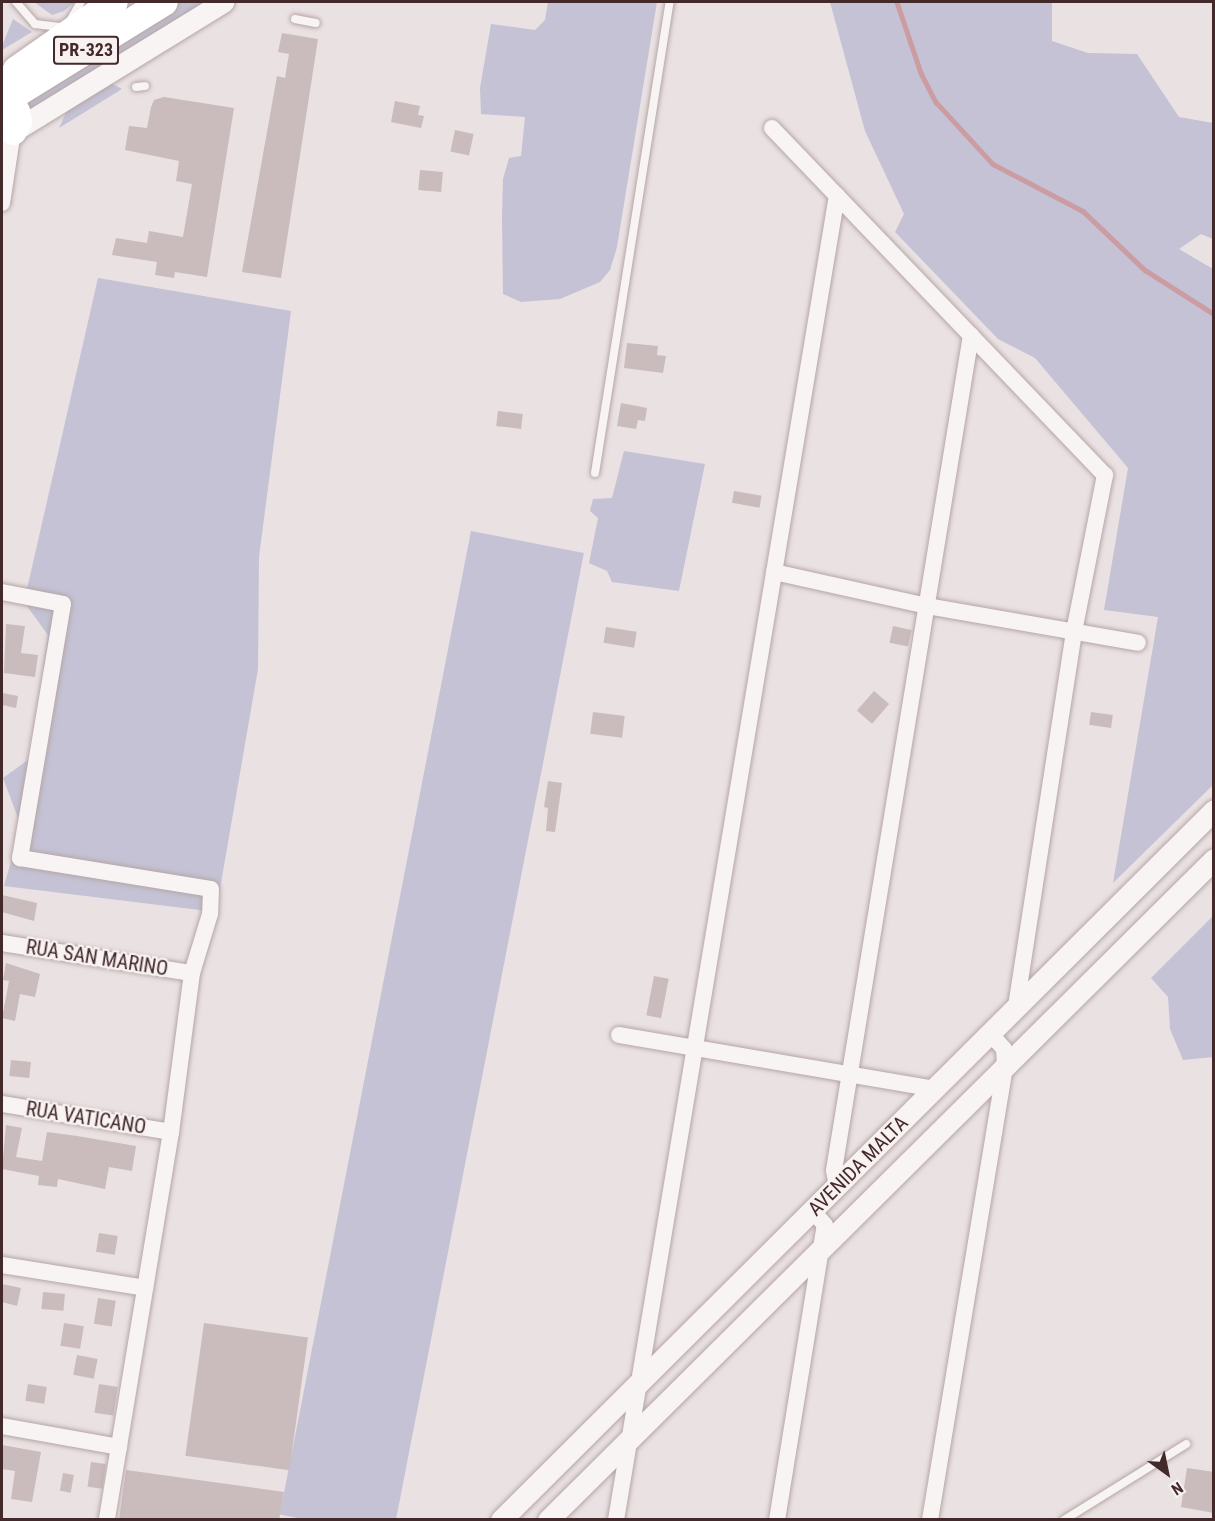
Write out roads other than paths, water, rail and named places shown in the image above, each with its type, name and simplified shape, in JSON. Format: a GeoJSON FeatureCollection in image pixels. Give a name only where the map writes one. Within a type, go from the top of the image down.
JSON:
{"type":"FeatureCollection","features":[{"type":"Feature","properties":{"kind":"highway","name":"PR-323"},"geometry":{"type":"LineString","coordinates":[[2,63],[71,16],[101,2]]}},
{"type":"Feature","properties":{"kind":"highway"},"geometry":{"type":"LineString","coordinates":[[13,116],[6,90],[17,70],[114,2]]}},
{"type":"Feature","properties":{"kind":"highway","name":"PR-323"},"geometry":{"type":"LineString","coordinates":[[13,116],[164,2]]}},
{"type":"Feature","properties":{"kind":"street"},"geometry":{"type":"LineString","coordinates":[[2,203],[13,116],[224,2]]}},
{"type":"Feature","properties":{"kind":"street"},"geometry":{"type":"LineString","coordinates":[[772,128],[1105,476],[1074,632],[1016,1008]]}},
{"type":"Feature","properties":{"kind":"street"},"geometry":{"type":"LineString","coordinates":[[620,1519],[626,1442],[639,1382],[837,195]]}},
{"type":"Feature","properties":{"kind":"street"},"geometry":{"type":"LineString","coordinates":[[837,1187],[834,1170],[852,1074],[971,336]]}},
{"type":"Feature","properties":{"kind":"street"},"geometry":{"type":"LineString","coordinates":[[774,572],[927,606],[1138,643]]}},
{"type":"Feature","properties":{"kind":"street"},"geometry":{"type":"LineString","coordinates":[[2,592],[63,604],[20,858],[211,889],[210,914],[192,974],[171,1132],[107,1520]]}},
{"type":"Feature","properties":{"kind":"street","name":"AVENIDA MALTA"},"geometry":{"type":"LineString","coordinates":[[501,1520],[1214,810]]}},
{"type":"Feature","properties":{"kind":"street","name":"AVENIDA MALTA"},"geometry":{"type":"LineString","coordinates":[[548,1520],[1214,859]]}},
{"type":"Feature","properties":{"kind":"street","name":"RUA SAN MARINO"},"geometry":{"type":"LineString","coordinates":[[2,943],[192,974]]}},
{"type":"Feature","properties":{"kind":"street"},"geometry":{"type":"LineString","coordinates":[[930,1520],[1005,1067],[1004,1048],[990,1034]]}},
{"type":"Feature","properties":{"kind":"street"},"geometry":{"type":"LineString","coordinates":[[619,1035],[935,1089]]}},
{"type":"Feature","properties":{"kind":"street","name":"RUA VATICANO"},"geometry":{"type":"LineString","coordinates":[[2,1104],[171,1132]]}},
{"type":"Feature","properties":{"kind":"street"},"geometry":{"type":"LineString","coordinates":[[777,1520],[825,1225],[813,1211]]}},
{"type":"Feature","properties":{"kind":"street"},"geometry":{"type":"LineString","coordinates":[[2,1265],[145,1288]]}},
{"type":"Feature","properties":{"kind":"street"},"geometry":{"type":"LineString","coordinates":[[2,1426],[119,1447]]}},
{"type":"Feature","properties":{"kind":"lane"},"geometry":{"type":"LineString","coordinates":[[16,2],[35,24],[71,16]]}},
{"type":"Feature","properties":{"kind":"lane"},"geometry":{"type":"LineString","coordinates":[[595,473],[670,2]]}},
{"type":"Feature","properties":{"kind":"lane"},"geometry":{"type":"LineString","coordinates":[[295,19],[316,23]]}},
{"type":"Feature","properties":{"kind":"lane"},"geometry":{"type":"LineString","coordinates":[[1064,1520],[1186,1443]]}},
{"type":"Feature","properties":{"kind":"waterway"},"geometry":{"type":"LineString","coordinates":[[897,2],[921,73],[936,102],[993,164],[1083,211],[1145,270],[1214,314]]}}]}
